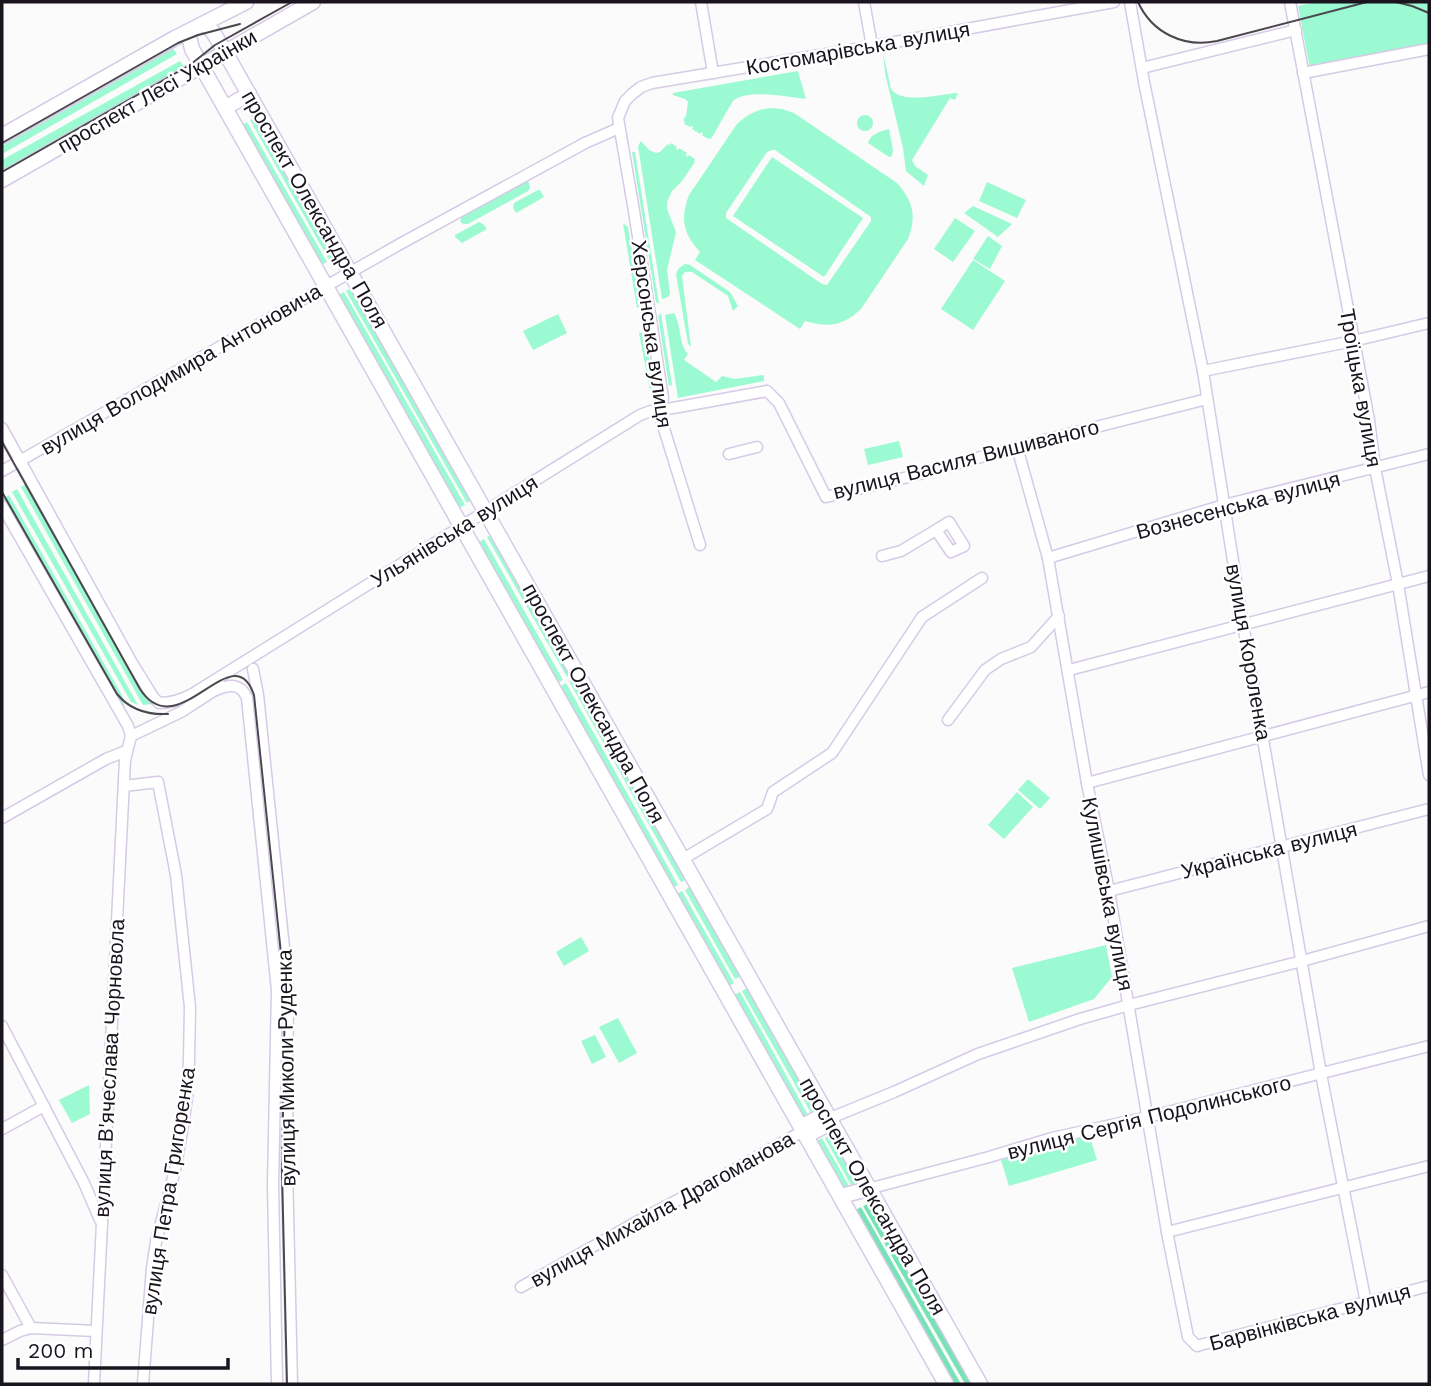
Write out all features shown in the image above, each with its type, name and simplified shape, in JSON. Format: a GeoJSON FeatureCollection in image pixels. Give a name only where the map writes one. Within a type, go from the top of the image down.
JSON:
{"type":"FeatureCollection","features":[{"type":"Feature","properties":{"kind":"main road","name":"проспект Лесі Українки"},"geometry":{"type":"LineString","coordinates":[[2,136],[246,2]]}},
{"type":"Feature","properties":{"kind":"main road","name":"проспект Лесі Українки"},"geometry":{"type":"LineString","coordinates":[[2,180],[313,2]]}},
{"type":"Feature","properties":{"kind":"main road","name":"проспект Олександра Поля"},"geometry":{"type":"LineString","coordinates":[[205,24],[213,32],[249,94],[980,1384]]}},
{"type":"Feature","properties":{"kind":"main road","name":"проспект Олександра Поля"},"geometry":{"type":"LineString","coordinates":[[188,32],[192,49],[225,108],[946,1384]]}},
{"type":"Feature","properties":{"kind":"main road"},"geometry":{"type":"LineString","coordinates":[[225,108],[249,94]]}},
{"type":"Feature","properties":{"kind":"main road"},"geometry":{"type":"LineString","coordinates":[[803,1131],[828,1119]]}},
{"type":"Feature","properties":{"kind":"main road"},"geometry":{"type":"LineString","coordinates":[[841,1196],[868,1189]]}},
{"type":"Feature","properties":{"kind":"street"},"geometry":{"type":"LineString","coordinates":[[701,2],[713,73]]}},
{"type":"Feature","properties":{"kind":"street"},"geometry":{"type":"LineString","coordinates":[[864,2],[872,46]]}},
{"type":"Feature","properties":{"kind":"street","name":"Костомарівська вулиця"},"geometry":{"type":"LineString","coordinates":[[619,123],[625,101],[652,83],[1114,2]]}},
{"type":"Feature","properties":{"kind":"street","name":"вулиця Короленка"},"geometry":{"type":"LineString","coordinates":[[1130,2],[1203,370],[1243,624],[1321,1074],[1366,1303]]}},
{"type":"Feature","properties":{"kind":"street","name":"Троїцька вулиця"},"geometry":{"type":"LineString","coordinates":[[1290,2],[1398,584],[1429,775]]}},
{"type":"Feature","properties":{"kind":"street"},"geometry":{"type":"LineString","coordinates":[[1142,68],[1296,30]]}},
{"type":"Feature","properties":{"kind":"street"},"geometry":{"type":"LineString","coordinates":[[1303,73],[1429,49]]}},
{"type":"Feature","properties":{"kind":"street","name":"вулиця Володимира Антоновича"},"geometry":{"type":"LineString","coordinates":[[2,471],[619,123]]}},
{"type":"Feature","properties":{"kind":"street","name":"Херсонська вулиця"},"geometry":{"type":"LineString","coordinates":[[619,123],[663,398],[661,419],[700,545]]}},
{"type":"Feature","properties":{"kind":"street"},"geometry":{"type":"LineString","coordinates":[[1203,370],[1353,341],[1429,323]]}},
{"type":"Feature","properties":{"kind":"street","name":"вулиця Василя Вишиваного"},"geometry":{"type":"LineString","coordinates":[[660,410],[767,391],[779,403],[826,497],[1207,399]]}},
{"type":"Feature","properties":{"kind":"street","name":"Ульянівська вулиця"},"geometry":{"type":"LineString","coordinates":[[157,702],[183,699],[255,659],[485,510],[640,415],[660,410]]}},
{"type":"Feature","properties":{"kind":"street"},"geometry":{"type":"LineString","coordinates":[[2,428],[132,663],[157,702],[156,714],[146,729]]}},
{"type":"Feature","properties":{"kind":"street"},"geometry":{"type":"LineString","coordinates":[[729,454],[757,447]]}},
{"type":"Feature","properties":{"kind":"street","name":"Кулишівська вулиця"},"geometry":{"type":"LineString","coordinates":[[1017,447],[1048,558],[1167,1231],[1185,1328],[1192,1342]]}},
{"type":"Feature","properties":{"kind":"street","name":"Вознесенська вулиця"},"geometry":{"type":"LineString","coordinates":[[1048,558],[1224,505],[1429,454]]}},
{"type":"Feature","properties":{"kind":"street"},"geometry":{"type":"LineString","coordinates":[[2,506],[128,726],[131,736]]}},
{"type":"Feature","properties":{"kind":"street"},"geometry":{"type":"LineString","coordinates":[[882,556],[901,551],[936,530]]}},
{"type":"Feature","properties":{"kind":"street"},"geometry":{"type":"LineString","coordinates":[[1069,670],[1429,576]]}},
{"type":"Feature","properties":{"kind":"street"},"geometry":{"type":"LineString","coordinates":[[683,859],[767,809],[773,792],[832,753],[922,617],[982,578]]}},
{"type":"Feature","properties":{"kind":"street"},"geometry":{"type":"LineString","coordinates":[[948,720],[985,670],[1001,659],[1031,647],[1059,616]]}},
{"type":"Feature","properties":{"kind":"street","name":"Ульянівська вулиця"},"geometry":{"type":"LineString","coordinates":[[131,736],[181,712],[216,690],[255,659]]}},
{"type":"Feature","properties":{"kind":"street","name":"вулиця Миколи Руденка"},"geometry":{"type":"LineString","coordinates":[[255,659],[246,695],[277,990],[273,1185],[277,1384]]}},
{"type":"Feature","properties":{"kind":"street","name":"вулиця Миколи Руденка"},"geometry":{"type":"LineString","coordinates":[[255,659],[288,987],[287,1168],[292,1384]]}},
{"type":"Feature","properties":{"kind":"street"},"geometry":{"type":"LineString","coordinates":[[216,690],[232,685],[246,695]]}},
{"type":"Feature","properties":{"kind":"street"},"geometry":{"type":"LineString","coordinates":[[1087,783],[1429,692]]}},
{"type":"Feature","properties":{"kind":"street","name":"вулиця В'ячеслава Чорновола"},"geometry":{"type":"LineString","coordinates":[[94,1384],[124,786],[126,751],[131,736]]}},
{"type":"Feature","properties":{"kind":"street"},"geometry":{"type":"LineString","coordinates":[[2,818],[106,759],[126,751]]}},
{"type":"Feature","properties":{"kind":"street","name":"вулиця Петра Григоренка"},"geometry":{"type":"LineString","coordinates":[[124,786],[158,782],[176,875],[190,1007],[187,1098],[175,1170],[154,1255],[143,1384]]}},
{"type":"Feature","properties":{"kind":"street","name":"Українська вулиця"},"geometry":{"type":"LineString","coordinates":[[1109,891],[1429,809]]}},
{"type":"Feature","properties":{"kind":"street"},"geometry":{"type":"LineString","coordinates":[[828,1119],[978,1054],[1080,1019],[1429,926]]}},
{"type":"Feature","properties":{"kind":"street"},"geometry":{"type":"LineString","coordinates":[[2,1026],[102,1222]]}},
{"type":"Feature","properties":{"kind":"street","name":"вулиця Сергія Подолинського"},"geometry":{"type":"LineString","coordinates":[[868,1189],[1052,1138],[1148,1117],[1429,1046]]}},
{"type":"Feature","properties":{"kind":"street"},"geometry":{"type":"LineString","coordinates":[[2,1129],[44,1106]]}},
{"type":"Feature","properties":{"kind":"street","name":"вулиця Михайла Драгоманова"},"geometry":{"type":"LineString","coordinates":[[522,1287],[803,1131]]}},
{"type":"Feature","properties":{"kind":"street"},"geometry":{"type":"LineString","coordinates":[[1167,1231],[1429,1166]]}},
{"type":"Feature","properties":{"kind":"street"},"geometry":{"type":"LineString","coordinates":[[2,1275],[30,1328]]}},
{"type":"Feature","properties":{"kind":"street","name":"Барвінківська вулиця"},"geometry":{"type":"LineString","coordinates":[[1192,1342],[1197,1346],[1429,1286]]}},
{"type":"Feature","properties":{"kind":"street"},"geometry":{"type":"LineString","coordinates":[[2,1340],[30,1328],[96,1331]]}},
{"type":"Feature","properties":{"kind":"green space"},"geometry":{"type":"Polygon","coordinates":[[[1317,2],[1429,2],[1429,46],[1310,69],[1298,6],[1317,2]]]}},
{"type":"Feature","properties":{"kind":"green space"},"geometry":{"type":"Polygon","coordinates":[[[173,49],[177,54],[2,154],[2,146],[173,49]]]}},
{"type":"Feature","properties":{"kind":"green space"},"geometry":{"type":"Polygon","coordinates":[[[883,53],[891,89],[897,94],[913,98],[958,93],[955,100],[950,98],[912,160],[915,166],[928,175],[924,186],[906,171],[883,53]]]}},
{"type":"Feature","properties":{"kind":"green space"},"geometry":{"type":"Polygon","coordinates":[[[180,61],[184,67],[2,170],[2,160],[180,61]]]}},
{"type":"Feature","properties":{"kind":"green space"},"geometry":{"type":"Polygon","coordinates":[[[798,71],[806,99],[769,95],[741,97],[732,102],[711,139],[684,124],[688,102],[673,95],[673,93],[798,71]]]}},
{"type":"Feature","properties":{"kind":"green space"},"geometry":{"type":"Polygon","coordinates":[[[765,109],[782,109],[794,113],[897,183],[910,203],[913,216],[908,239],[861,309],[841,322],[828,325],[805,321],[800,329],[695,260],[700,252],[687,232],[684,219],[689,195],[737,124],[752,113],[765,109]],[[775,150],[767,152],[726,213],[726,218],[827,285],[871,221],[871,217],[775,150]]]}},
{"type":"Feature","properties":{"kind":"green space"},"geometry":{"type":"Polygon","coordinates":[[[865,115],[871,117],[871,129],[865,131],[859,129],[857,123],[859,117],[865,115]]]}},
{"type":"Feature","properties":{"kind":"green space"},"geometry":{"type":"Polygon","coordinates":[[[256,117],[334,257],[329,260],[250,120],[256,117]]]}},
{"type":"Feature","properties":{"kind":"green space"},"geometry":{"type":"Polygon","coordinates":[[[247,122],[327,262],[321,265],[241,125],[247,122]]]}},
{"type":"Feature","properties":{"kind":"green space"},"geometry":{"type":"Polygon","coordinates":[[[889,129],[893,150],[892,156],[889,157],[868,143],[874,135],[889,129]]]}},
{"type":"Feature","properties":{"kind":"green space"},"geometry":{"type":"Polygon","coordinates":[[[641,141],[656,153],[671,143],[676,149],[687,153],[687,157],[689,155],[695,159],[667,202],[676,232],[667,270],[670,294],[662,299],[638,146],[641,141]]]}},
{"type":"Feature","properties":{"kind":"green space"},"geometry":{"type":"Polygon","coordinates":[[[632,152],[635,152],[659,304],[656,302],[632,152]]]}},
{"type":"Feature","properties":{"kind":"green space"},"geometry":{"type":"Polygon","coordinates":[[[772,157],[863,218],[824,277],[733,216],[772,157]]]}},
{"type":"Feature","properties":{"kind":"green space"},"geometry":{"type":"Polygon","coordinates":[[[527,181],[530,188],[528,191],[468,224],[460,221],[462,217],[527,181]]]}},
{"type":"Feature","properties":{"kind":"green space"},"geometry":{"type":"Polygon","coordinates":[[[987,182],[1026,200],[1017,218],[979,201],[987,182]]]}},
{"type":"Feature","properties":{"kind":"green space"},"geometry":{"type":"Polygon","coordinates":[[[538,190],[544,197],[516,213],[514,203],[538,190]]]}},
{"type":"Feature","properties":{"kind":"green space"},"geometry":{"type":"Polygon","coordinates":[[[973,206],[1012,224],[998,237],[964,213],[973,206]]]}},
{"type":"Feature","properties":{"kind":"green space"},"geometry":{"type":"Polygon","coordinates":[[[955,218],[975,231],[953,262],[934,249],[955,218]]]}},
{"type":"Feature","properties":{"kind":"green space"},"geometry":{"type":"Polygon","coordinates":[[[479,222],[487,229],[462,243],[455,237],[455,235],[479,222]]]}},
{"type":"Feature","properties":{"kind":"green space"},"geometry":{"type":"Polygon","coordinates":[[[623,223],[628,227],[641,303],[637,308],[623,223]]]}},
{"type":"Feature","properties":{"kind":"green space"},"geometry":{"type":"Polygon","coordinates":[[[988,236],[1002,246],[990,269],[973,259],[988,236]]]}},
{"type":"Feature","properties":{"kind":"green space"},"geometry":{"type":"Polygon","coordinates":[[[973,260],[1005,281],[973,330],[941,309],[973,260]]]}},
{"type":"Feature","properties":{"kind":"green space"},"geometry":{"type":"Polygon","coordinates":[[[685,264],[730,292],[738,306],[733,311],[728,296],[692,272],[685,272],[682,276],[691,347],[688,344],[676,274],[685,264]]]}},
{"type":"Feature","properties":{"kind":"green space"},"geometry":{"type":"Polygon","coordinates":[[[353,287],[473,499],[467,503],[346,291],[353,287]]]}},
{"type":"Feature","properties":{"kind":"green space"},"geometry":{"type":"Polygon","coordinates":[[[344,292],[465,505],[459,508],[337,296],[344,292]]]}},
{"type":"Feature","properties":{"kind":"green space"},"geometry":{"type":"Polygon","coordinates":[[[661,313],[672,385],[669,386],[658,316],[661,313]]]}},
{"type":"Feature","properties":{"kind":"green space"},"geometry":{"type":"Polygon","coordinates":[[[674,313],[688,354],[684,360],[716,382],[722,376],[735,379],[763,375],[764,381],[678,398],[665,315],[674,313]]]}},
{"type":"Feature","properties":{"kind":"green space"},"geometry":{"type":"Polygon","coordinates":[[[558,314],[567,333],[533,350],[523,331],[558,314]]]}},
{"type":"Feature","properties":{"kind":"green space"},"geometry":{"type":"Polygon","coordinates":[[[645,332],[654,389],[650,390],[639,333],[645,332]]]}},
{"type":"Feature","properties":{"kind":"green space"},"geometry":{"type":"Polygon","coordinates":[[[899,441],[903,457],[868,465],[864,449],[899,441]]]}},
{"type":"Feature","properties":{"kind":"green space"},"geometry":{"type":"Polygon","coordinates":[[[28,483],[152,704],[143,705],[21,487],[28,483]]]}},
{"type":"Feature","properties":{"kind":"green space"},"geometry":{"type":"Polygon","coordinates":[[[17,489],[138,705],[131,702],[12,492],[17,489]]]}},
{"type":"Feature","properties":{"kind":"green space"},"geometry":{"type":"Polygon","coordinates":[[[9,495],[123,697],[126,717],[2,499],[9,495]]]}},
{"type":"Feature","properties":{"kind":"green space"},"geometry":{"type":"Polygon","coordinates":[[[493,534],[573,673],[567,677],[487,537],[493,534]]]}},
{"type":"Feature","properties":{"kind":"green space"},"geometry":{"type":"Polygon","coordinates":[[[484,539],[563,680],[557,683],[478,543],[484,539]]]}},
{"type":"Feature","properties":{"kind":"green space"},"geometry":{"type":"Polygon","coordinates":[[[576,677],[688,879],[681,882],[569,681],[576,677]]]}},
{"type":"Feature","properties":{"kind":"green space"},"geometry":{"type":"Polygon","coordinates":[[[566,683],[678,885],[672,888],[559,687],[566,683]]]}},
{"type":"Feature","properties":{"kind":"green space"},"geometry":{"type":"Polygon","coordinates":[[[1028,779],[1050,798],[1040,809],[1018,790],[1028,779]]]}},
{"type":"Feature","properties":{"kind":"green space"},"geometry":{"type":"Polygon","coordinates":[[[1017,792],[1033,807],[1004,839],[988,825],[1017,792]]]}},
{"type":"Feature","properties":{"kind":"green space"},"geometry":{"type":"Polygon","coordinates":[[[691,886],[742,976],[735,979],[685,890],[691,886]]]}},
{"type":"Feature","properties":{"kind":"green space"},"geometry":{"type":"Polygon","coordinates":[[[682,891],[734,983],[728,987],[675,895],[682,891]]]}},
{"type":"Feature","properties":{"kind":"green space"},"geometry":{"type":"Polygon","coordinates":[[[581,937],[589,951],[564,966],[556,952],[581,937]]]}},
{"type":"Feature","properties":{"kind":"green space"},"geometry":{"type":"Polygon","coordinates":[[[1106,945],[1112,977],[1094,999],[1029,1022],[1012,968],[1106,945]]]}},
{"type":"Feature","properties":{"kind":"green space"},"geometry":{"type":"Polygon","coordinates":[[[749,987],[817,1109],[811,1113],[742,991],[749,987]]]}},
{"type":"Feature","properties":{"kind":"green space"},"geometry":{"type":"Polygon","coordinates":[[[740,992],[808,1115],[801,1119],[733,996],[740,992]]]}},
{"type":"Feature","properties":{"kind":"green space"},"geometry":{"type":"Polygon","coordinates":[[[618,1018],[637,1053],[619,1063],[599,1027],[618,1018]]]}},
{"type":"Feature","properties":{"kind":"green space"},"geometry":{"type":"Polygon","coordinates":[[[595,1035],[606,1057],[592,1064],[581,1041],[595,1035]]]}},
{"type":"Feature","properties":{"kind":"green space"},"geometry":{"type":"Polygon","coordinates":[[[89,1085],[90,1114],[72,1123],[59,1100],[89,1085]]]}},
{"type":"Feature","properties":{"kind":"green space"},"geometry":{"type":"Polygon","coordinates":[[[831,1134],[856,1179],[852,1187],[825,1138],[831,1134]]]}},
{"type":"Feature","properties":{"kind":"green space"},"geometry":{"type":"Polygon","coordinates":[[[1089,1134],[1097,1160],[1009,1186],[1001,1160],[1089,1134]]]}},
{"type":"Feature","properties":{"kind":"green space"},"geometry":{"type":"Polygon","coordinates":[[[822,1138],[850,1188],[844,1189],[816,1142],[822,1138]]]}},
{"type":"Feature","properties":{"kind":"green space"},"geometry":{"type":"Polygon","coordinates":[[[870,1203],[973,1384],[965,1384],[863,1206],[870,1203]]]}},
{"type":"Feature","properties":{"kind":"green space"},"geometry":{"type":"Polygon","coordinates":[[[861,1207],[961,1384],[952,1384],[854,1211],[861,1207]]]}},
{"type":"Feature","properties":{"kind":"tram line"},"geometry":{"type":"LineString","coordinates":[[2,172],[190,65],[215,45],[292,2]]}},
{"type":"Feature","properties":{"kind":"tram line"},"geometry":{"type":"LineString","coordinates":[[1138,2],[1160,30],[1181,40],[1205,43],[1367,2]]}},
{"type":"Feature","properties":{"kind":"tram line"},"geometry":{"type":"LineString","coordinates":[[1396,2],[1429,13]]}},
{"type":"Feature","properties":{"kind":"tram line"},"geometry":{"type":"LineString","coordinates":[[2,143],[178,43],[240,24]]}},
{"type":"Feature","properties":{"kind":"tram line"},"geometry":{"type":"LineString","coordinates":[[2,442],[140,689],[155,704],[171,706],[233,676],[245,679],[254,695],[285,992],[282,1172],[287,1384]]}},
{"type":"Feature","properties":{"kind":"tram line"},"geometry":{"type":"LineString","coordinates":[[2,492],[117,694],[140,710],[153,714],[168,714]]}}]}
